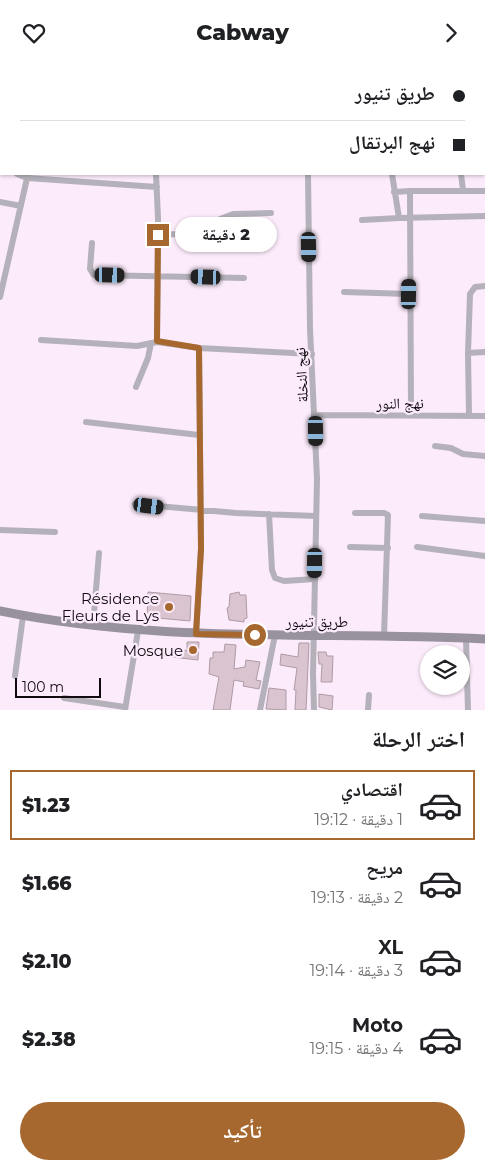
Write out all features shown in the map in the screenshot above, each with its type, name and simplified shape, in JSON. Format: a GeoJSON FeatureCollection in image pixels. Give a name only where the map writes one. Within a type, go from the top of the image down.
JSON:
{"type":"FeatureCollection","features":[{"type":"Feature","properties":{"kind":"main road","name":"طريق تنيور"},"geometry":{"type":"LineString","coordinates":[[0,611],[23,616],[138,631],[196,634],[485,639]]}},
{"type":"Feature","properties":{"kind":"street"},"geometry":{"type":"LineString","coordinates":[[136,387],[154,342],[158,235],[156,175]]}},
{"type":"Feature","properties":{"kind":"street","name":"نهج النخلة"},"geometry":{"type":"LineString","coordinates":[[308,175],[315,415],[314,710]]}},
{"type":"Feature","properties":{"kind":"street"},"geometry":{"type":"LineString","coordinates":[[392,175],[399,218]]}},
{"type":"Feature","properties":{"kind":"street"},"geometry":{"type":"LineString","coordinates":[[462,175],[463,190]]}},
{"type":"Feature","properties":{"kind":"street"},"geometry":{"type":"LineString","coordinates":[[0,297],[2,276],[27,176],[157,187]]}},
{"type":"Feature","properties":{"kind":"street"},"geometry":{"type":"LineString","coordinates":[[394,191],[485,191]]}},
{"type":"Feature","properties":{"kind":"street"},"geometry":{"type":"LineString","coordinates":[[410,191],[411,414]]}},
{"type":"Feature","properties":{"kind":"street"},"geometry":{"type":"LineString","coordinates":[[0,202],[21,206]]}},
{"type":"Feature","properties":{"kind":"street"},"geometry":{"type":"LineString","coordinates":[[158,235],[198,233],[220,219],[233,214],[271,213]]}},
{"type":"Feature","properties":{"kind":"street"},"geometry":{"type":"LineString","coordinates":[[362,221],[485,216]]}},
{"type":"Feature","properties":{"kind":"street"},"geometry":{"type":"LineString","coordinates":[[92,243],[90,269],[92,274],[244,278]]}},
{"type":"Feature","properties":{"kind":"street"},"geometry":{"type":"LineString","coordinates":[[469,415],[468,353],[470,294],[475,287],[485,286]]}},
{"type":"Feature","properties":{"kind":"street"},"geometry":{"type":"LineString","coordinates":[[344,292],[409,294]]}},
{"type":"Feature","properties":{"kind":"street"},"geometry":{"type":"LineString","coordinates":[[41,340],[137,346],[154,342],[199,348],[312,355]]}},
{"type":"Feature","properties":{"kind":"street"},"geometry":{"type":"LineString","coordinates":[[196,634],[200,576],[199,348]]}},
{"type":"Feature","properties":{"kind":"street"},"geometry":{"type":"LineString","coordinates":[[468,353],[485,352]]}},
{"type":"Feature","properties":{"kind":"street","name":"نهج النور"},"geometry":{"type":"LineString","coordinates":[[315,415],[411,414],[485,416]]}},
{"type":"Feature","properties":{"kind":"street"},"geometry":{"type":"LineString","coordinates":[[86,423],[199,435]]}},
{"type":"Feature","properties":{"kind":"street"},"geometry":{"type":"LineString","coordinates":[[435,446],[451,448],[463,454],[485,456]]}},
{"type":"Feature","properties":{"kind":"street"},"geometry":{"type":"LineString","coordinates":[[135,504],[200,511],[316,516]]}},
{"type":"Feature","properties":{"kind":"street"},"geometry":{"type":"LineString","coordinates":[[354,513],[384,513],[388,515],[384,636]]}},
{"type":"Feature","properties":{"kind":"street"},"geometry":{"type":"LineString","coordinates":[[268,514],[272,570],[275,578],[284,581],[315,579]]}},
{"type":"Feature","properties":{"kind":"street"},"geometry":{"type":"LineString","coordinates":[[422,516],[485,521]]}},
{"type":"Feature","properties":{"kind":"street"},"geometry":{"type":"LineString","coordinates":[[0,530],[55,532]]}},
{"type":"Feature","properties":{"kind":"street"},"geometry":{"type":"LineString","coordinates":[[350,547],[388,548]]}},
{"type":"Feature","properties":{"kind":"street"},"geometry":{"type":"LineString","coordinates":[[417,547],[485,556]]}},
{"type":"Feature","properties":{"kind":"street"},"geometry":{"type":"LineString","coordinates":[[93,626],[99,553]]}},
{"type":"Feature","properties":{"kind":"street"},"geometry":{"type":"LineString","coordinates":[[16,676],[23,616]]}},
{"type":"Feature","properties":{"kind":"street"},"geometry":{"type":"LineString","coordinates":[[64,698],[125,708],[138,631]]}},
{"type":"Feature","properties":{"kind":"street"},"geometry":{"type":"LineString","coordinates":[[260,710],[275,635]]}},
{"type":"Feature","properties":{"kind":"street"},"geometry":{"type":"LineString","coordinates":[[466,638],[468,710]]}},
{"type":"Feature","properties":{"kind":"street"},"geometry":{"type":"LineString","coordinates":[[368,710],[369,695]]}},
{"type":"Feature","properties":{"kind":"building","name":"Résidence Fleurs de Lys"},"geometry":{"type":"Polygon","coordinates":[[[148,592],[191,596],[190,621],[147,617],[148,592]]]}},
{"type":"Feature","properties":{"kind":"building"},"geometry":{"type":"Polygon","coordinates":[[[239,592],[240,595],[246,595],[247,618],[244,619],[244,622],[229,620],[227,608],[229,607],[230,594],[239,592]]]}},
{"type":"Feature","properties":{"kind":"building"},"geometry":{"type":"Polygon","coordinates":[[[187,642],[199,642],[198,660],[172,657],[173,653],[183,653],[183,650],[187,651],[187,642]]]}},
{"type":"Feature","properties":{"kind":"building"},"geometry":{"type":"Polygon","coordinates":[[[299,643],[309,643],[306,710],[295,710],[296,690],[294,690],[297,668],[280,665],[281,654],[298,657],[299,643]]]}},
{"type":"Feature","properties":{"kind":"building"},"geometry":{"type":"Polygon","coordinates":[[[225,644],[236,645],[234,669],[245,667],[246,660],[260,662],[256,680],[261,681],[259,689],[243,686],[244,682],[234,680],[230,710],[213,710],[219,677],[209,674],[210,658],[213,658],[213,652],[224,652],[225,644]]]}},
{"type":"Feature","properties":{"kind":"building"},"geometry":{"type":"Polygon","coordinates":[[[318,652],[326,652],[327,656],[333,656],[332,682],[321,682],[322,664],[319,664],[318,652]]]}},
{"type":"Feature","properties":{"kind":"building"},"geometry":{"type":"Polygon","coordinates":[[[269,688],[286,690],[286,710],[266,709],[269,688]]]}},
{"type":"Feature","properties":{"kind":"building"},"geometry":{"type":"Polygon","coordinates":[[[319,694],[333,696],[332,710],[319,707],[319,694]]]}},
{"type":"Feature","properties":{"kind":"place","name":"Résidence Fleurs de Lys"},"geometry":{"type":"Point","coordinates":[169,607]}},
{"type":"Feature","properties":{"kind":"place","name":"Mosque"},"geometry":{"type":"Point","coordinates":[193,650]}},
{"type":"Feature","properties":{"kind":"route"},"geometry":{"type":"LineString","coordinates":[[158,235],[157,341],[199,348],[201,549],[196,634],[255,635]]}}]}
